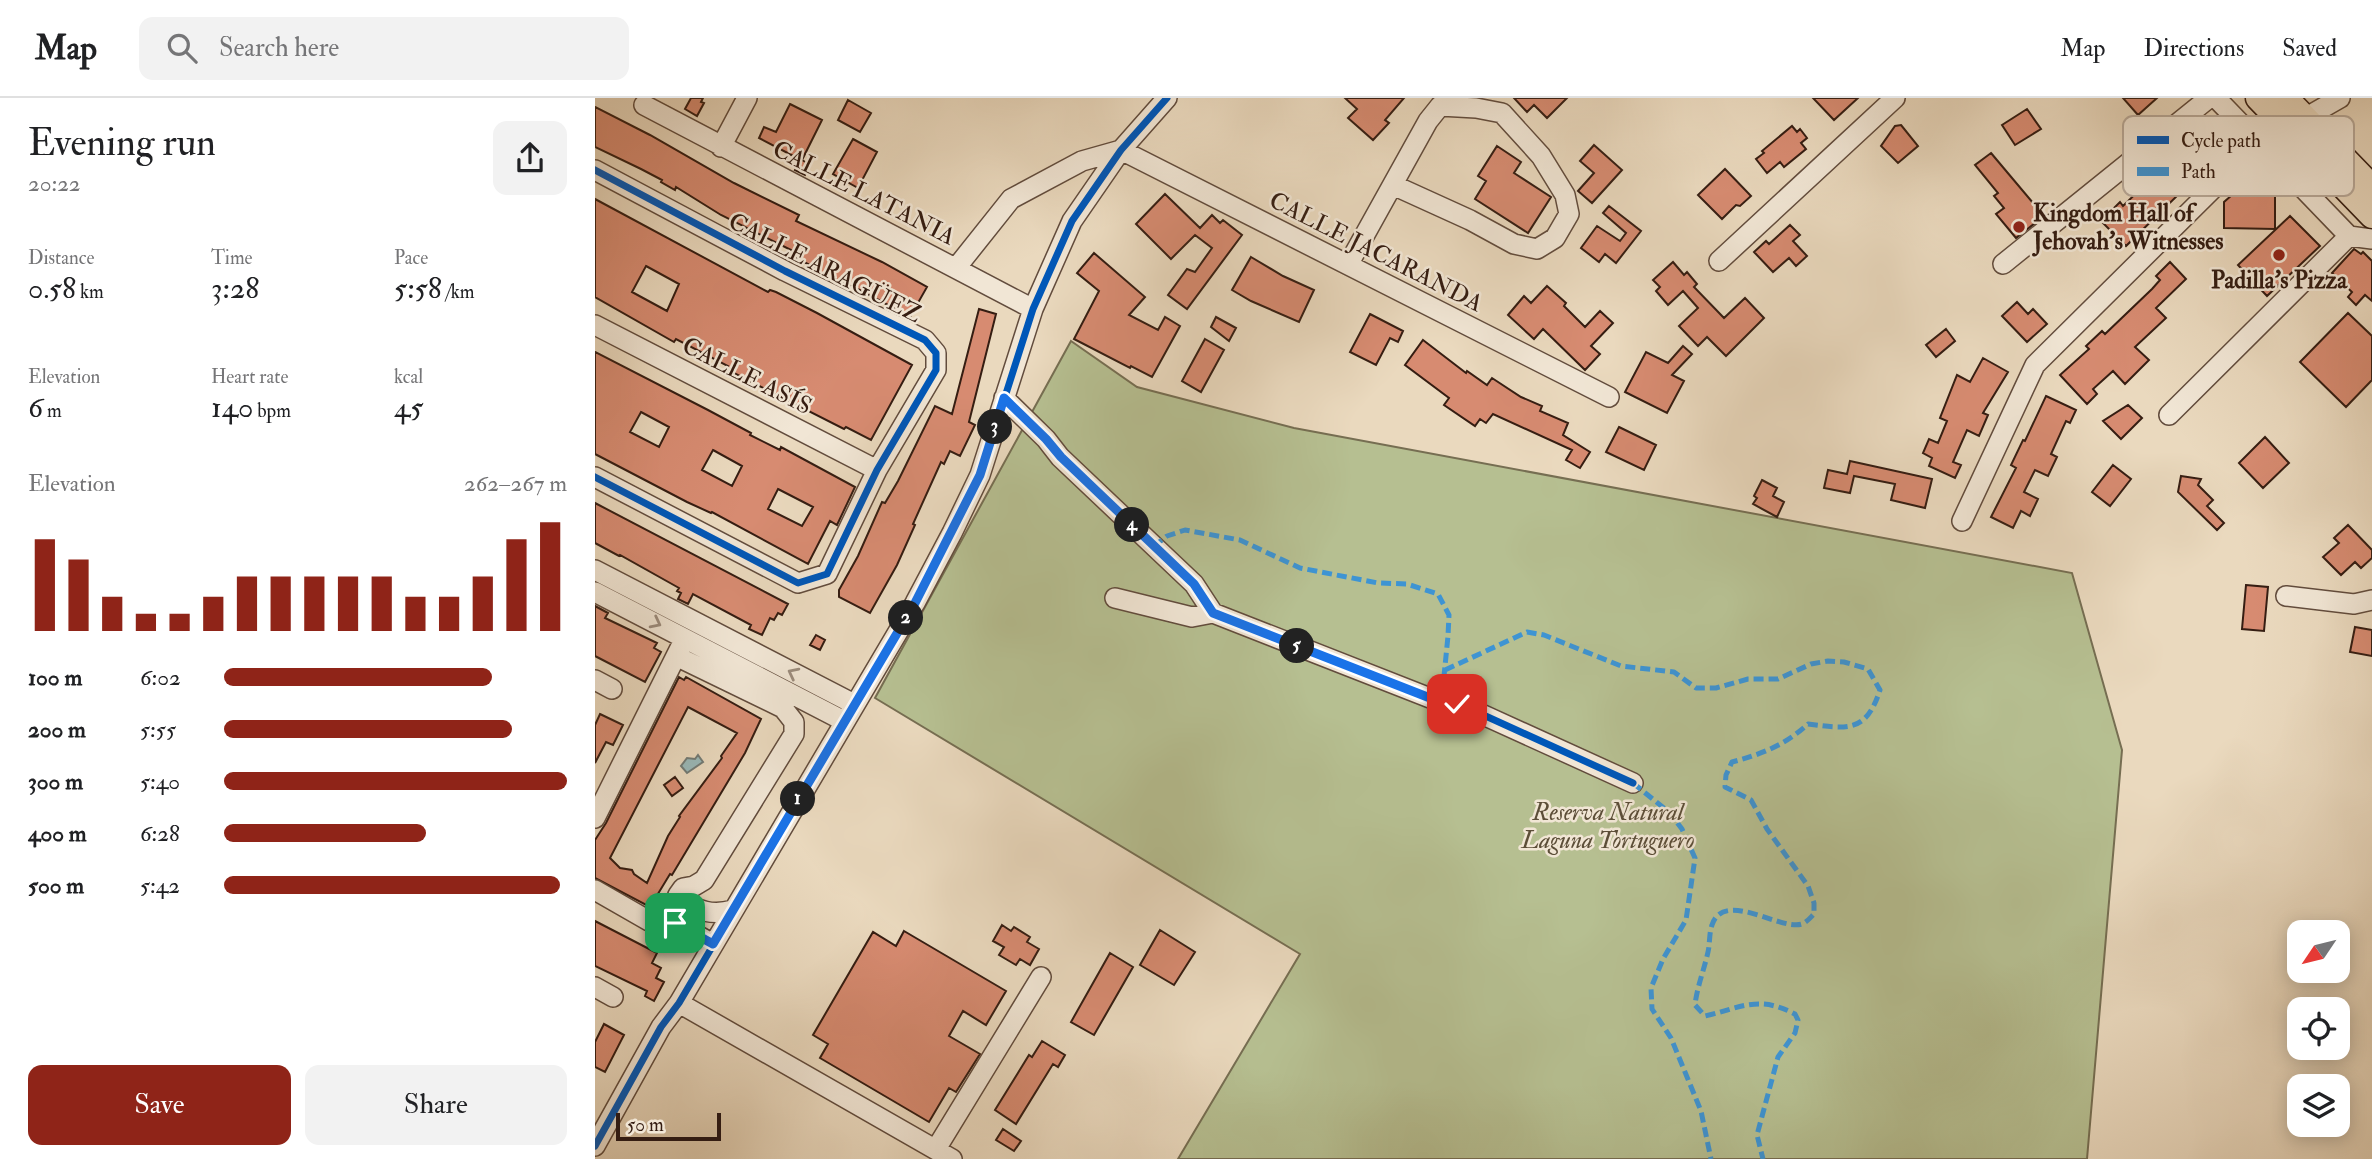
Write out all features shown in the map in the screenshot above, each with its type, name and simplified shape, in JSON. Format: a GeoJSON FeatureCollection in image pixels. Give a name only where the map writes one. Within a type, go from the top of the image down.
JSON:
{"type":"FeatureCollection","features":[{"type":"Feature","properties":{"kind":"main road"},"geometry":{"type":"LineString","coordinates":[[2258,98],[2275,116]]}},
{"type":"Feature","properties":{"kind":"main road"},"geometry":{"type":"LineString","coordinates":[[2286,98],[2303,116]]}},
{"type":"Feature","properties":{"kind":"main road"},"geometry":{"type":"LineString","coordinates":[[2354,168],[2372,187]]}},
{"type":"Feature","properties":{"kind":"main road"},"geometry":{"type":"LineString","coordinates":[[2353,196],[2372,216]]}},
{"type":"Feature","properties":{"kind":"street"},"geometry":{"type":"LineString","coordinates":[[722,147],[747,98]]}},
{"type":"Feature","properties":{"kind":"street"},"geometry":{"type":"LineString","coordinates":[[595,1146],[661,1027],[679,1003],[915,603],[957,522],[980,475],[1033,309],[1072,221],[1121,150],[1167,98]]}},
{"type":"Feature","properties":{"kind":"street"},"geometry":{"type":"LineString","coordinates":[[1719,261],[1895,98]]}},
{"type":"Feature","properties":{"kind":"street"},"geometry":{"type":"LineString","coordinates":[[2188,116],[2210,98]]}},
{"type":"Feature","properties":{"kind":"street"},"geometry":{"type":"LineString","coordinates":[[2216,98],[2233,116]]}},
{"type":"Feature","properties":{"kind":"street"},"geometry":{"type":"LineString","coordinates":[[2308,116],[2340,98]]}},
{"type":"Feature","properties":{"kind":"street","name":"CALLE LATANIA"},"geometry":{"type":"LineString","coordinates":[[644,105],[1033,309]]}},
{"type":"Feature","properties":{"kind":"street"},"geometry":{"type":"LineString","coordinates":[[1348,265],[1428,121],[1440,106],[1502,113],[1541,156],[1565,195],[1569,214],[1555,238],[1537,249],[1514,244],[1470,220],[1393,185]]}},
{"type":"Feature","properties":{"kind":"street"},"geometry":{"type":"LineString","coordinates":[[956,268],[1011,199],[1082,161],[1121,150]]}},
{"type":"Feature","properties":{"kind":"street","name":"CALLE JACARANDA"},"geometry":{"type":"LineString","coordinates":[[1121,150],[1609,397]]}},
{"type":"Feature","properties":{"kind":"street"},"geometry":{"type":"LineString","coordinates":[[2003,264],[2123,168]]}},
{"type":"Feature","properties":{"kind":"street","name":"CALLE ARAGÜEZ"},"geometry":{"type":"LineString","coordinates":[[595,170],[785,271],[925,340],[936,353],[936,370],[877,470],[827,574],[798,583],[595,477]]}},
{"type":"Feature","properties":{"kind":"street"},"geometry":{"type":"LineString","coordinates":[[1962,521],[2035,365],[2206,196]]}},
{"type":"Feature","properties":{"kind":"street"},"geometry":{"type":"LineString","coordinates":[[2310,196],[2349,236],[2372,239]]}},
{"type":"Feature","properties":{"kind":"street"},"geometry":{"type":"LineString","coordinates":[[2169,415],[2349,236]]}},
{"type":"Feature","properties":{"kind":"street","name":"CALLE ASÍS"},"geometry":{"type":"LineString","coordinates":[[595,325],[877,470]]}},
{"type":"Feature","properties":{"kind":"street"},"geometry":{"type":"LineString","coordinates":[[1004,398],[1061,457],[1194,584],[1213,613]]}},
{"type":"Feature","properties":{"kind":"street"},"geometry":{"type":"LineString","coordinates":[[595,570],[783,708],[794,722],[794,734],[704,880],[683,888],[678,895],[674,907],[675,923],[713,944]]}},
{"type":"Feature","properties":{"kind":"street"},"geometry":{"type":"LineString","coordinates":[[595,592],[685,638],[849,713]]}},
{"type":"Feature","properties":{"kind":"street"},"geometry":{"type":"LineString","coordinates":[[2286,596],[2354,604],[2372,600]]}},
{"type":"Feature","properties":{"kind":"street"},"geometry":{"type":"LineString","coordinates":[[1115,598],[1192,617],[1213,613],[1430,698],[1457,704],[1633,783]]}},
{"type":"Feature","properties":{"kind":"street"},"geometry":{"type":"LineString","coordinates":[[595,818],[685,638]]}},
{"type":"Feature","properties":{"kind":"street"},"geometry":{"type":"LineString","coordinates":[[595,890],[649,921],[674,907],[719,914],[733,910]]}},
{"type":"Feature","properties":{"kind":"street"},"geometry":{"type":"LineString","coordinates":[[679,1003],[944,1154],[1041,977]]}},
{"type":"Feature","properties":{"kind":"street"},"geometry":{"type":"LineString","coordinates":[[595,987],[614,997]]}},
{"type":"Feature","properties":{"kind":"green space","name":"Reserva Natural Laguna Tortuguero"},"geometry":{"type":"Polygon","coordinates":[[[1071,341],[1137,387],[1294,428],[2072,573],[2122,750],[2087,1159],[1178,1159],[1300,954],[875,698],[1071,341]]]}},
{"type":"Feature","properties":{"kind":"water"},"geometry":{"type":"Polygon","coordinates":[[[698,755],[703,762],[687,773],[681,766],[687,758],[695,759],[698,755]]]}},
{"type":"Feature","properties":{"kind":"building"},"geometry":{"type":"Polygon","coordinates":[[[691,98],[703,98],[701,102],[704,103],[697,116],[685,109],[691,98]]]}},
{"type":"Feature","properties":{"kind":"building"},"geometry":{"type":"Polygon","coordinates":[[[1345,98],[1404,98],[1385,120],[1389,123],[1373,140],[1348,118],[1357,109],[1345,98]]]}},
{"type":"Feature","properties":{"kind":"building"},"geometry":{"type":"Polygon","coordinates":[[[1514,98],[1567,98],[1547,118],[1534,105],[1527,112],[1514,98]]]}},
{"type":"Feature","properties":{"kind":"building"},"geometry":{"type":"Polygon","coordinates":[[[1813,98],[1858,98],[1834,120],[1813,98]]]}},
{"type":"Feature","properties":{"kind":"building"},"geometry":{"type":"Polygon","coordinates":[[[2123,98],[2157,98],[2138,115],[2123,98]]]}},
{"type":"Feature","properties":{"kind":"building"},"geometry":{"type":"Polygon","coordinates":[[[848,100],[871,113],[860,132],[838,120],[848,100]]]}},
{"type":"Feature","properties":{"kind":"building"},"geometry":{"type":"Polygon","coordinates":[[[790,104],[822,120],[802,160],[810,165],[805,175],[795,170],[801,160],[759,138],[764,127],[776,132],[790,104]]]}},
{"type":"Feature","properties":{"kind":"building"},"geometry":{"type":"Polygon","coordinates":[[[595,107],[734,183],[799,215],[796,221],[927,287],[910,317],[862,291],[812,269],[814,267],[794,257],[793,251],[721,215],[676,187],[675,190],[661,182],[662,180],[595,147],[595,107]]]}},
{"type":"Feature","properties":{"kind":"building"},"geometry":{"type":"Polygon","coordinates":[[[2027,109],[2041,129],[2015,145],[2002,125],[2027,109]]]}},
{"type":"Feature","properties":{"kind":"building"},"geometry":{"type":"Polygon","coordinates":[[[1901,125],[1918,146],[1898,163],[1881,146],[1895,126],[1901,125]]]}},
{"type":"Feature","properties":{"kind":"building"},"geometry":{"type":"Polygon","coordinates":[[[1792,126],[1797,132],[1800,129],[1807,138],[1801,143],[1806,149],[1784,167],[1780,162],[1767,173],[1756,159],[1792,126]]]}},
{"type":"Feature","properties":{"kind":"building"},"geometry":{"type":"Polygon","coordinates":[[[853,139],[877,152],[858,188],[833,174],[853,139]]]}},
{"type":"Feature","properties":{"kind":"building"},"geometry":{"type":"Polygon","coordinates":[[[1594,145],[1622,170],[1592,203],[1578,191],[1594,173],[1580,161],[1594,145]]]}},
{"type":"Feature","properties":{"kind":"building"},"geometry":{"type":"Polygon","coordinates":[[[1497,146],[1521,162],[1514,173],[1551,197],[1528,233],[1475,199],[1486,181],[1478,176],[1497,146]]]}},
{"type":"Feature","properties":{"kind":"building"},"geometry":{"type":"Polygon","coordinates":[[[1991,153],[2044,216],[2016,238],[1996,214],[2004,208],[1994,196],[1998,193],[1975,165],[1991,153]]]}},
{"type":"Feature","properties":{"kind":"building"},"geometry":{"type":"Polygon","coordinates":[[[1725,169],[1751,196],[1740,206],[1736,205],[1722,219],[1698,195],[1725,169]]]}},
{"type":"Feature","properties":{"kind":"building"},"geometry":{"type":"Polygon","coordinates":[[[1165,194],[1200,228],[1212,215],[1220,223],[1223,220],[1242,235],[1187,309],[1168,295],[1187,269],[1195,272],[1212,248],[1195,235],[1171,259],[1136,224],[1165,194]]]}},
{"type":"Feature","properties":{"kind":"building"},"geometry":{"type":"Polygon","coordinates":[[[2133,196],[2177,196],[2126,246],[2101,221],[2120,202],[2123,206],[2133,196]]]}},
{"type":"Feature","properties":{"kind":"building"},"geometry":{"type":"Polygon","coordinates":[[[2231,196],[2275,196],[2275,229],[2224,228],[2224,202],[2231,196]]]}},
{"type":"Feature","properties":{"kind":"building"},"geometry":{"type":"Polygon","coordinates":[[[595,199],[768,292],[776,292],[912,365],[871,440],[726,369],[728,366],[676,339],[674,342],[595,297],[595,199]],[[646,266],[632,292],[667,311],[679,284],[646,266]]]}},
{"type":"Feature","properties":{"kind":"building"},"geometry":{"type":"Polygon","coordinates":[[[1609,206],[1641,231],[1616,263],[1605,254],[1599,262],[1581,248],[1597,226],[1620,241],[1626,233],[1603,213],[1609,206]]]}},
{"type":"Feature","properties":{"kind":"building","name":"Padilla's Pizza"},"geometry":{"type":"Polygon","coordinates":[[[2290,216],[2320,246],[2267,296],[2238,265],[2290,216]]]}},
{"type":"Feature","properties":{"kind":"building"},"geometry":{"type":"Polygon","coordinates":[[[1790,225],[1800,235],[1793,241],[1807,256],[1796,266],[1789,258],[1773,272],[1754,252],[1766,241],[1769,244],[1790,225]]]}},
{"type":"Feature","properties":{"kind":"building"},"geometry":{"type":"Polygon","coordinates":[[[2354,249],[2361,254],[2363,252],[2372,261],[2372,301],[2365,295],[2356,305],[2348,297],[2352,292],[2332,273],[2354,249]]]}},
{"type":"Feature","properties":{"kind":"building"},"geometry":{"type":"Polygon","coordinates":[[[1094,253],[1145,297],[1129,315],[1158,330],[1165,317],[1180,326],[1152,377],[1074,339],[1099,291],[1077,273],[1094,253]]]}},
{"type":"Feature","properties":{"kind":"building"},"geometry":{"type":"Polygon","coordinates":[[[1251,257],[1314,290],[1299,322],[1232,290],[1251,257]]]}},
{"type":"Feature","properties":{"kind":"building"},"geometry":{"type":"Polygon","coordinates":[[[1673,262],[1684,275],[1687,272],[1697,284],[1694,287],[1724,318],[1745,298],[1764,318],[1726,356],[1707,337],[1698,346],[1679,326],[1698,308],[1683,291],[1668,305],[1656,291],[1660,287],[1653,280],[1673,262]]]}},
{"type":"Feature","properties":{"kind":"building"},"geometry":{"type":"Polygon","coordinates":[[[2170,262],[2186,279],[2156,308],[2166,318],[2135,347],[2149,360],[2125,384],[2113,371],[2093,389],[2097,394],[2087,404],[2060,375],[2089,349],[2086,346],[2102,331],[2105,334],[2152,289],[2160,280],[2156,276],[2170,262]]]}},
{"type":"Feature","properties":{"kind":"building"},"geometry":{"type":"Polygon","coordinates":[[[1547,286],[1566,303],[1564,306],[1585,327],[1600,311],[1613,323],[1591,346],[1600,354],[1585,370],[1543,329],[1534,339],[1508,315],[1524,296],[1531,303],[1547,286]]]}},
{"type":"Feature","properties":{"kind":"building"},"geometry":{"type":"Polygon","coordinates":[[[2017,302],[2028,314],[2033,309],[2047,324],[2027,342],[2002,316],[2017,302]]]}},
{"type":"Feature","properties":{"kind":"building"},"geometry":{"type":"Polygon","coordinates":[[[979,309],[996,314],[969,422],[975,425],[960,456],[950,451],[944,464],[941,462],[897,565],[870,613],[839,597],[839,590],[858,556],[882,502],[885,503],[898,481],[935,406],[952,414],[979,309]]]}},
{"type":"Feature","properties":{"kind":"building"},"geometry":{"type":"Polygon","coordinates":[[[2348,313],[2372,336],[2372,380],[2346,407],[2300,362],[2348,313]]]}},
{"type":"Feature","properties":{"kind":"building"},"geometry":{"type":"Polygon","coordinates":[[[1370,314],[1403,331],[1398,342],[1390,338],[1376,365],[1350,352],[1370,314]]]}},
{"type":"Feature","properties":{"kind":"building"},"geometry":{"type":"Polygon","coordinates":[[[1216,317],[1236,328],[1229,341],[1211,327],[1216,317]]]}},
{"type":"Feature","properties":{"kind":"building"},"geometry":{"type":"Polygon","coordinates":[[[1946,329],[1955,341],[1936,357],[1926,345],[1946,329]]]}},
{"type":"Feature","properties":{"kind":"building"},"geometry":{"type":"Polygon","coordinates":[[[1205,339],[1224,350],[1201,392],[1182,381],[1205,339]]]}},
{"type":"Feature","properties":{"kind":"building"},"geometry":{"type":"Polygon","coordinates":[[[1423,340],[1466,373],[1467,371],[1487,385],[1492,378],[1521,397],[1542,406],[1540,411],[1568,423],[1563,435],[1590,452],[1580,468],[1566,460],[1572,450],[1493,414],[1486,423],[1480,419],[1475,426],[1444,405],[1449,398],[1405,365],[1423,340]]]}},
{"type":"Feature","properties":{"kind":"building"},"geometry":{"type":"Polygon","coordinates":[[[1683,346],[1692,354],[1672,375],[1684,381],[1667,413],[1625,392],[1646,352],[1668,363],[1683,346]]]}},
{"type":"Feature","properties":{"kind":"building"},"geometry":{"type":"Polygon","coordinates":[[[595,352],[751,433],[750,435],[780,450],[781,447],[855,487],[837,525],[830,521],[808,564],[712,512],[687,502],[595,454],[595,352]],[[641,412],[630,432],[659,447],[669,427],[641,412]],[[713,450],[702,470],[732,486],[742,466],[713,450]],[[778,489],[768,509],[802,526],[813,507],[778,489]]]}},
{"type":"Feature","properties":{"kind":"building"},"geometry":{"type":"Polygon","coordinates":[[[1983,358],[2008,372],[1983,413],[1988,415],[1979,436],[1967,430],[1953,462],[1961,465],[1955,478],[1929,466],[1932,458],[1923,453],[1929,439],[1938,443],[1947,421],[1940,418],[1957,375],[1970,382],[1983,358]]]}},
{"type":"Feature","properties":{"kind":"building"},"geometry":{"type":"Polygon","coordinates":[[[2046,396],[2076,410],[2070,423],[2066,421],[2051,454],[2057,457],[2048,476],[2035,470],[2024,492],[2038,499],[2030,516],[2021,511],[2013,528],[1991,517],[2016,468],[2011,465],[2046,396]]]}},
{"type":"Feature","properties":{"kind":"building"},"geometry":{"type":"Polygon","coordinates":[[[2128,405],[2142,418],[2121,439],[2103,421],[2128,405]]]}},
{"type":"Feature","properties":{"kind":"building"},"geometry":{"type":"Polygon","coordinates":[[[1619,427],[1656,445],[1644,470],[1606,452],[1619,427]]]}},
{"type":"Feature","properties":{"kind":"building"},"geometry":{"type":"Polygon","coordinates":[[[2265,437],[2289,463],[2263,488],[2239,463],[2265,437]]]}},
{"type":"Feature","properties":{"kind":"building"},"geometry":{"type":"Polygon","coordinates":[[[1850,461],[1932,479],[1925,508],[1891,500],[1895,484],[1854,476],[1850,493],[1824,488],[1828,470],[1847,474],[1850,461]]]}},
{"type":"Feature","properties":{"kind":"building"},"geometry":{"type":"Polygon","coordinates":[[[2113,465],[2131,479],[2110,506],[2092,492],[2113,465]]]}},
{"type":"Feature","properties":{"kind":"building"},"geometry":{"type":"Polygon","coordinates":[[[2181,476],[2201,479],[2198,485],[2213,500],[2207,506],[2224,523],[2217,530],[2178,492],[2181,476]]]}},
{"type":"Feature","properties":{"kind":"building"},"geometry":{"type":"Polygon","coordinates":[[[1762,480],[1777,488],[1773,496],[1784,502],[1777,517],[1753,504],[1762,480]]]}},
{"type":"Feature","properties":{"kind":"building"},"geometry":{"type":"Polygon","coordinates":[[[595,503],[788,604],[782,615],[778,613],[774,620],[770,618],[762,635],[749,629],[751,625],[693,594],[688,604],[678,599],[681,593],[677,591],[679,588],[595,543],[595,503]]]}},
{"type":"Feature","properties":{"kind":"building"},"geometry":{"type":"Polygon","coordinates":[[[2348,525],[2372,550],[2372,558],[2361,568],[2355,562],[2341,575],[2323,557],[2339,543],[2334,538],[2348,525]]]}},
{"type":"Feature","properties":{"kind":"building"},"geometry":{"type":"Polygon","coordinates":[[[2246,585],[2268,587],[2264,631],[2242,629],[2246,585]]]}},
{"type":"Feature","properties":{"kind":"building"},"geometry":{"type":"Polygon","coordinates":[[[595,606],[608,613],[605,618],[657,643],[654,648],[661,652],[645,682],[595,656],[595,606]]]}},
{"type":"Feature","properties":{"kind":"building"},"geometry":{"type":"Polygon","coordinates":[[[2355,627],[2372,630],[2372,656],[2350,652],[2355,627]]]}},
{"type":"Feature","properties":{"kind":"building"},"geometry":{"type":"Polygon","coordinates":[[[816,635],[825,640],[820,650],[810,645],[816,635]]]}},
{"type":"Feature","properties":{"kind":"building"},"geometry":{"type":"Polygon","coordinates":[[[679,677],[684,680],[686,677],[761,719],[745,753],[650,907],[595,878],[595,840],[679,677]],[[688,707],[610,858],[620,868],[632,870],[647,883],[679,816],[737,733],[688,707]]]}},
{"type":"Feature","properties":{"kind":"building"},"geometry":{"type":"Polygon","coordinates":[[[600,714],[623,725],[613,745],[606,742],[595,763],[595,725],[600,714]]]}},
{"type":"Feature","properties":{"kind":"building"},"geometry":{"type":"Polygon","coordinates":[[[675,777],[683,788],[672,796],[664,785],[675,777]]]}},
{"type":"Feature","properties":{"kind":"building"},"geometry":{"type":"Polygon","coordinates":[[[595,921],[657,953],[652,963],[661,968],[656,978],[664,982],[654,1001],[645,996],[647,991],[595,966],[595,921]]]}},
{"type":"Feature","properties":{"kind":"building"},"geometry":{"type":"Polygon","coordinates":[[[1002,925],[1011,931],[1014,927],[1030,937],[1027,942],[1039,949],[1030,965],[1020,959],[1016,965],[999,955],[1004,947],[993,941],[1002,925]]]}},
{"type":"Feature","properties":{"kind":"building"},"geometry":{"type":"Polygon","coordinates":[[[1160,930],[1195,952],[1174,985],[1140,965],[1160,930]]]}},
{"type":"Feature","properties":{"kind":"building"},"geometry":{"type":"Polygon","coordinates":[[[904,931],[1006,991],[986,1025],[963,1011],[949,1036],[980,1054],[956,1092],[949,1088],[929,1122],[820,1058],[828,1044],[813,1035],[873,932],[896,946],[904,931]]]}},
{"type":"Feature","properties":{"kind":"building"},"geometry":{"type":"Polygon","coordinates":[[[1110,953],[1133,967],[1094,1035],[1071,1022],[1110,953]]]}},
{"type":"Feature","properties":{"kind":"building"},"geometry":{"type":"Polygon","coordinates":[[[604,1024],[624,1035],[605,1072],[595,1067],[595,1042],[604,1024]]]}},
{"type":"Feature","properties":{"kind":"building"},"geometry":{"type":"Polygon","coordinates":[[[1042,1041],[1065,1055],[1058,1067],[1053,1064],[1016,1124],[995,1110],[1029,1055],[1032,1057],[1042,1041]]]}},
{"type":"Feature","properties":{"kind":"building"},"geometry":{"type":"Polygon","coordinates":[[[1003,1129],[1021,1141],[1014,1151],[996,1140],[1003,1129]]]}},
{"type":"Feature","properties":{"kind":"marked path"},"geometry":{"type":"LineString","coordinates":[[1154,546],[1167,536],[1185,530],[1240,540],[1300,568],[1378,583],[1407,584],[1438,594],[1449,615],[1448,636],[1444,676],[1430,698]]}},
{"type":"Feature","properties":{"kind":"marked path"},"geometry":{"type":"LineString","coordinates":[[1445,670],[1527,632],[1544,635],[1621,666],[1674,672],[1696,688],[1716,688],[1748,679],[1778,679],[1811,664],[1828,661],[1844,662],[1868,669],[1880,690],[1875,704],[1862,721],[1845,727],[1808,724],[1773,748],[1732,762],[1726,775],[1725,787],[1751,800],[1767,829],[1808,886],[1814,903],[1814,914],[1802,924],[1792,925],[1740,911],[1728,911],[1718,915],[1711,928],[1696,998],[1695,1005],[1705,1016],[1740,1006],[1760,1004],[1782,1008],[1795,1014],[1798,1020],[1795,1033],[1778,1057],[1757,1135],[1763,1159]]}},
{"type":"Feature","properties":{"kind":"marked path"},"geometry":{"type":"LineString","coordinates":[[1633,783],[1670,813],[1682,829],[1695,858],[1686,920],[1663,959],[1651,988],[1652,1009],[1671,1038],[1701,1111],[1711,1159]]}},
{"type":"Feature","properties":{"kind":"cycle path"},"geometry":{"type":"LineString","coordinates":[[595,1146],[661,1027],[679,1003],[915,603],[952,533],[980,475],[1033,309],[1072,221],[1121,150],[1167,98]]}},
{"type":"Feature","properties":{"kind":"cycle path"},"geometry":{"type":"LineString","coordinates":[[595,170],[785,271],[925,340],[936,353],[936,370],[877,470],[827,574],[798,583],[595,477]]}},
{"type":"Feature","properties":{"kind":"cycle path"},"geometry":{"type":"LineString","coordinates":[[1004,398],[1046,439],[1060,457],[1194,584],[1213,613],[1430,698],[1457,703],[1633,783]]}},
{"type":"Feature","properties":{"kind":"place","name":"Kingdom Hall of Jehovah’s Witnesses"},"geometry":{"type":"Point","coordinates":[2019,227]}},
{"type":"Feature","properties":{"kind":"place","name":"Padilla's Pizza"},"geometry":{"type":"Point","coordinates":[2279,255]}},
{"type":"Feature","properties":{"kind":"route"},"geometry":{"type":"LineString","coordinates":[[675,923],[713,944],[915,603],[980,475],[1004,398],[1061,457],[1194,584],[1213,613],[1430,698],[1457,704]]}}]}
